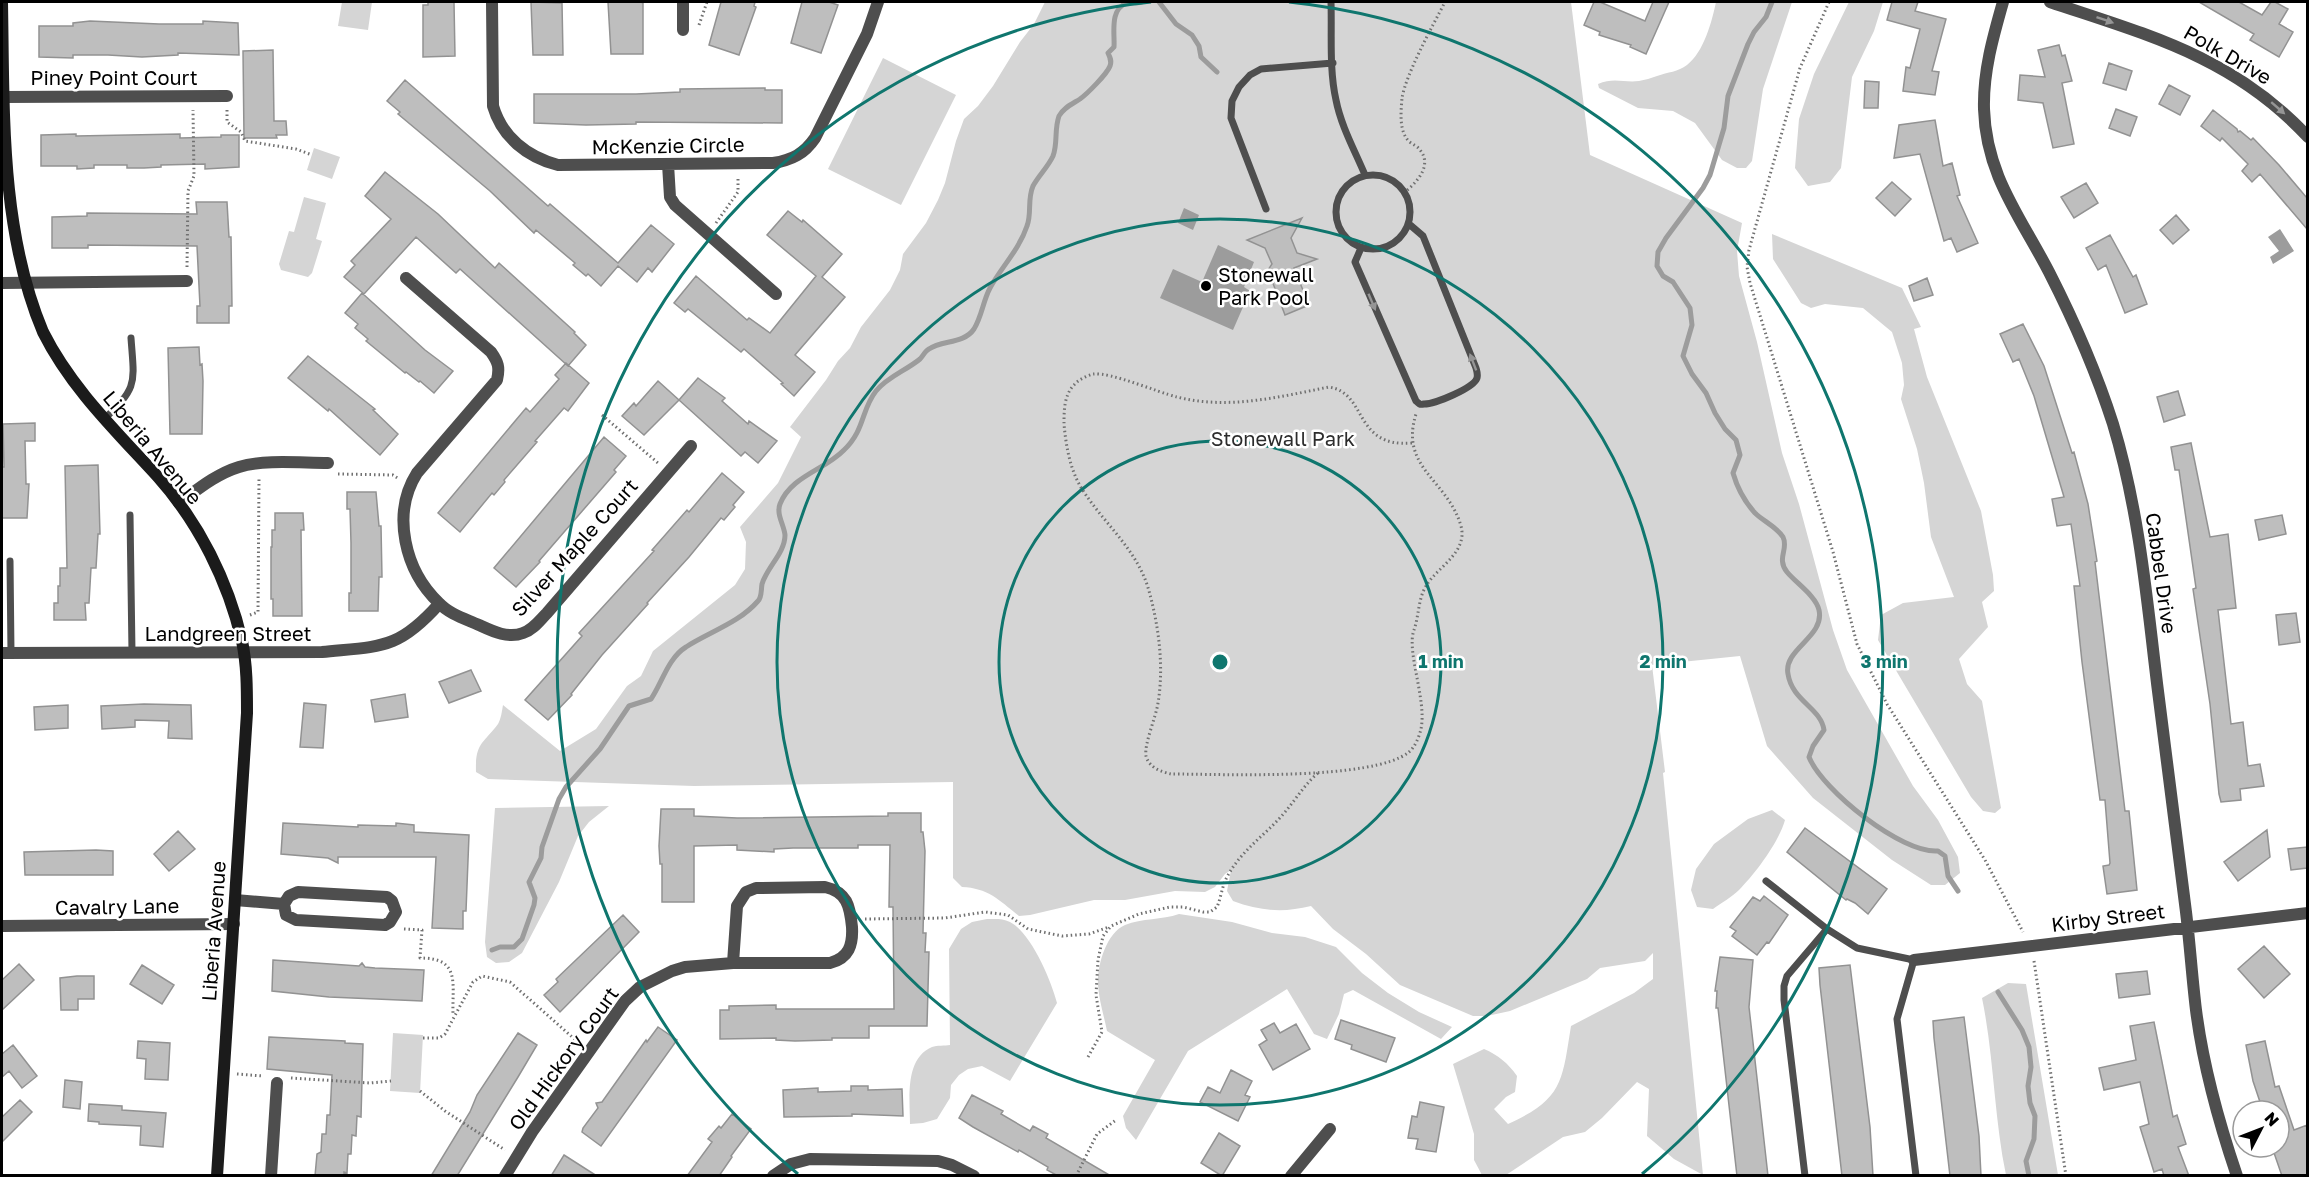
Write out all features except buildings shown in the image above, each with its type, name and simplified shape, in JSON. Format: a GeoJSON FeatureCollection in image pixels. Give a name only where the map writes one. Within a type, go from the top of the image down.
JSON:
{"type":"FeatureCollection","features":[{"type":"Feature","properties":{"kind":"main road","name":"Liberia Avenue"},"geometry":{"type":"LineString","coordinates":[[2,2],[4,171],[14,252],[23,283],[42,330],[59,361],[104,419],[178,503],[199,533],[218,571],[236,619],[243,651],[247,713],[217,1176]]}},
{"type":"Feature","properties":{"kind":"street","name":"McKenzie Circle"},"geometry":{"type":"LineString","coordinates":[[492,2],[493,106],[498,123],[520,147],[531,155],[558,165],[737,163],[785,161],[796,157],[808,149],[867,34],[878,2]]}},
{"type":"Feature","properties":{"kind":"street"},"geometry":{"type":"LineString","coordinates":[[682,2],[683,30]]}},
{"type":"Feature","properties":{"kind":"street","name":"Cabbel Drive"},"geometry":{"type":"LineString","coordinates":[[2003,2],[1985,73],[1984,111],[1989,148],[1995,171],[2007,200],[2046,266],[2092,366],[2113,425],[2129,485],[2144,568],[2188,927],[2196,1012],[2220,1120],[2237,1176]]}},
{"type":"Feature","properties":{"kind":"street","name":"Polk Drive"},"geometry":{"type":"LineString","coordinates":[[2050,2],[2168,42],[2201,56],[2264,96],[2307,137]]}},
{"type":"Feature","properties":{"kind":"street","name":"Piney Point Court"},"geometry":{"type":"LineString","coordinates":[[2,97],[227,96]]}},
{"type":"Feature","properties":{"kind":"street"},"geometry":{"type":"LineString","coordinates":[[668,164],[670,197],[675,206],[776,294]]}},
{"type":"Feature","properties":{"kind":"street"},"geometry":{"type":"LineString","coordinates":[[406,279],[491,352],[498,362],[499,370],[497,380],[489,391],[417,473],[405,501],[404,538],[411,562],[439,604]]}},
{"type":"Feature","properties":{"kind":"street"},"geometry":{"type":"LineString","coordinates":[[2,283],[187,281]]}},
{"type":"Feature","properties":{"kind":"street","name":"Silver Maple Court"},"geometry":{"type":"LineString","coordinates":[[439,604],[457,615],[503,634],[521,634],[528,631],[547,613],[691,446]]}},
{"type":"Feature","properties":{"kind":"street"},"geometry":{"type":"LineString","coordinates":[[178,503],[222,474],[237,468],[259,464],[328,463]]}},
{"type":"Feature","properties":{"kind":"street","name":"Landgreen Street"},"geometry":{"type":"LineString","coordinates":[[6,653],[322,652],[391,643],[407,636],[439,604]]}},
{"type":"Feature","properties":{"kind":"street","name":"Old Hickory Court"},"geometry":{"type":"LineString","coordinates":[[505,1176],[625,1001],[640,987],[685,967],[734,963],[830,963],[838,961],[850,950],[852,940],[851,908],[847,900],[834,889],[825,887],[756,888],[746,892],[736,906],[734,963]]}},
{"type":"Feature","properties":{"kind":"street"},"geometry":{"type":"LineString","coordinates":[[298,892],[387,897],[395,906],[396,912],[392,920],[385,925],[296,920],[286,915],[284,904],[289,896],[298,892]]}},
{"type":"Feature","properties":{"kind":"street"},"geometry":{"type":"LineString","coordinates":[[235,900],[284,904]]}},
{"type":"Feature","properties":{"kind":"street","name":"Kirby Street"},"geometry":{"type":"LineString","coordinates":[[1914,960],[2307,913]]}},
{"type":"Feature","properties":{"kind":"street","name":"Cavalry Lane"},"geometry":{"type":"LineString","coordinates":[[2,926],[234,924]]}},
{"type":"Feature","properties":{"kind":"street"},"geometry":{"type":"LineString","coordinates":[[271,1176],[277,1083]]}},
{"type":"Feature","properties":{"kind":"street"},"geometry":{"type":"LineString","coordinates":[[1291,1176],[1330,1129]]}},
{"type":"Feature","properties":{"kind":"street"},"geometry":{"type":"LineString","coordinates":[[773,1176],[801,1160],[822,1158],[938,1161],[974,1176]]}},
{"type":"Feature","properties":{"kind":"lane"},"geometry":{"type":"LineString","coordinates":[[1331,2],[1334,84],[1340,117],[1365,175]]}},
{"type":"Feature","properties":{"kind":"lane"},"geometry":{"type":"LineString","coordinates":[[1266,209],[1232,118],[1232,101],[1239,87],[1250,75],[1261,69],[1333,63]]}},
{"type":"Feature","properties":{"kind":"lane"},"geometry":{"type":"LineString","coordinates":[[1365,175],[1384,176],[1393,181],[1404,193],[1410,204],[1409,224],[1404,233],[1390,246],[1371,250],[1361,248],[1352,244],[1339,229],[1335,210],[1341,192],[1347,184],[1365,175]]}},
{"type":"Feature","properties":{"kind":"lane"},"geometry":{"type":"LineString","coordinates":[[1361,248],[1355,262],[1412,396],[1419,404],[1432,403],[1466,389],[1478,375],[1423,236],[1409,224]]}},
{"type":"Feature","properties":{"kind":"lane"},"geometry":{"type":"LineString","coordinates":[[104,419],[126,397],[134,383],[131,338]]}},
{"type":"Feature","properties":{"kind":"lane"},"geometry":{"type":"LineString","coordinates":[[130,515],[132,652]]}},
{"type":"Feature","properties":{"kind":"lane"},"geometry":{"type":"LineString","coordinates":[[6,653],[10,561]]}},
{"type":"Feature","properties":{"kind":"lane","name":"Kirby Street"},"geometry":{"type":"LineString","coordinates":[[1766,881],[1857,948],[1914,960]]}},
{"type":"Feature","properties":{"kind":"lane"},"geometry":{"type":"LineString","coordinates":[[1805,1176],[1784,986],[1787,976],[1827,928]]}},
{"type":"Feature","properties":{"kind":"lane"},"geometry":{"type":"LineString","coordinates":[[1914,960],[1897,1019],[1916,1176]]}},
{"type":"Feature","properties":{"kind":"path"},"geometry":{"type":"LineString","coordinates":[[1404,193],[1416,183],[1425,163],[1424,156],[1408,141],[1402,128],[1402,96],[1444,2]]}},
{"type":"Feature","properties":{"kind":"path"},"geometry":{"type":"LineString","coordinates":[[1829,2],[1800,68],[1749,250],[1747,267],[1750,284],[1833,552],[1857,644],[1887,704],[1985,860],[2029,946],[2036,966],[2066,1176]]}},
{"type":"Feature","properties":{"kind":"path"},"geometry":{"type":"LineString","coordinates":[[187,281],[188,198],[195,176],[193,96]]}},
{"type":"Feature","properties":{"kind":"path"},"geometry":{"type":"LineString","coordinates":[[227,96],[227,122],[241,132],[245,141],[296,149],[312,154]]}},
{"type":"Feature","properties":{"kind":"path"},"geometry":{"type":"LineString","coordinates":[[708,234],[738,192],[737,163]]}},
{"type":"Feature","properties":{"kind":"path"},"geometry":{"type":"LineString","coordinates":[[1412,442],[1388,440],[1372,434],[1352,400],[1341,390],[1329,387],[1232,403],[1206,402],[1179,397],[1104,375],[1094,374],[1075,383],[1064,408],[1065,435],[1073,471],[1082,489],[1137,561],[1150,593],[1160,648],[1161,676],[1158,704],[1146,752],[1148,760],[1157,769],[1171,774],[1359,770],[1389,762],[1408,753],[1420,734],[1422,710],[1412,635],[1425,587],[1456,552],[1460,546],[1462,534],[1453,507],[1420,463],[1412,442],[1412,427],[1419,404]]}},
{"type":"Feature","properties":{"kind":"path"},"geometry":{"type":"LineString","coordinates":[[602,415],[668,472]]}},
{"type":"Feature","properties":{"kind":"path"},"geometry":{"type":"LineString","coordinates":[[328,463],[328,473],[393,475],[410,485]]}},
{"type":"Feature","properties":{"kind":"path"},"geometry":{"type":"LineString","coordinates":[[236,619],[258,612],[259,464]]}},
{"type":"Feature","properties":{"kind":"path"},"geometry":{"type":"LineString","coordinates":[[851,919],[945,918],[996,912],[1008,915],[1028,929],[1062,936],[1089,934],[1139,914],[1170,907],[1183,906],[1210,912],[1217,907],[1225,879],[1234,865],[1255,839],[1286,811],[1319,772]]}},
{"type":"Feature","properties":{"kind":"path"},"geometry":{"type":"LineString","coordinates":[[392,920],[404,929],[422,930],[420,958],[438,958],[447,964],[452,981],[453,1017]]}},
{"type":"Feature","properties":{"kind":"path"},"geometry":{"type":"LineString","coordinates":[[1088,1056],[1102,1032],[1096,995],[1096,977],[1100,945],[1103,936],[1111,926]]}},
{"type":"Feature","properties":{"kind":"path"},"geometry":{"type":"LineString","coordinates":[[423,1038],[442,1036],[465,1000],[475,979],[482,976],[505,980],[519,989],[566,1034],[590,1051]]}},
{"type":"Feature","properties":{"kind":"path"},"geometry":{"type":"LineString","coordinates":[[328,1080],[370,1083],[391,1081]]}},
{"type":"Feature","properties":{"kind":"path"},"geometry":{"type":"LineString","coordinates":[[420,1091],[445,1111],[516,1157]]}},
{"type":"Feature","properties":{"kind":"path"},"geometry":{"type":"LineString","coordinates":[[1076,1176],[1097,1134],[1116,1120]]}},
{"type":"Feature","properties":{"kind":"green space"},"geometry":{"type":"Polygon","coordinates":[[[342,2],[372,2],[368,30],[338,26],[342,2]]]}},
{"type":"Feature","properties":{"kind":"green space","name":"Stonewall Park"},"geometry":{"type":"Polygon","coordinates":[[[1045,2],[1571,2],[1590,155],[1742,223],[1737,251],[1739,276],[1757,342],[1782,453],[1799,504],[1833,630],[1847,670],[1913,786],[1938,820],[1958,857],[1960,873],[1945,885],[1931,885],[1892,860],[1813,798],[1767,746],[1740,656],[1652,665],[1665,772],[1663,773],[1703,1175],[1674,1159],[1647,1136],[1649,1089],[1637,1082],[1585,1132],[1563,1137],[1506,1175],[1482,1175],[1474,1160],[1474,1134],[1453,1064],[1484,1049],[1498,1057],[1517,1076],[1515,1092],[1494,1109],[1508,1124],[1526,1115],[1550,1097],[1557,1087],[1562,1075],[1571,1026],[1634,993],[1653,979],[1653,953],[1645,961],[1600,968],[1587,979],[1510,1011],[1487,1016],[1473,1016],[1400,985],[1366,954],[1333,929],[1311,906],[1291,910],[1272,910],[1233,901],[1227,891],[1231,870],[1215,887],[1205,892],[1175,891],[1125,900],[1094,900],[1019,916],[993,896],[986,892],[962,887],[953,878],[953,782],[694,786],[488,779],[476,772],[479,749],[498,724],[503,705],[560,751],[596,729],[627,686],[641,676],[653,651],[735,585],[745,569],[746,542],[740,527],[778,483],[801,437],[790,427],[850,348],[861,327],[890,290],[900,270],[903,254],[926,223],[938,200],[964,119],[978,106],[993,86],[1034,24],[1045,2]]]}},
{"type":"Feature","properties":{"kind":"green space"},"geometry":{"type":"Polygon","coordinates":[[[1716,2],[1792,2],[1763,89],[1752,161],[1746,168],[1737,168],[1722,160],[1695,123],[1673,111],[1638,108],[1599,88],[1598,84],[1609,81],[1641,81],[1676,71],[1687,65],[1703,44],[1716,2]]]}},
{"type":"Feature","properties":{"kind":"green space"},"geometry":{"type":"Polygon","coordinates":[[[1849,2],[1883,2],[1874,31],[1852,77],[1841,168],[1830,182],[1808,186],[1795,168],[1799,119],[1814,74],[1849,2]]]}},
{"type":"Feature","properties":{"kind":"green space"},"geometry":{"type":"Polygon","coordinates":[[[883,58],[956,95],[901,205],[828,169],[883,58]]]}},
{"type":"Feature","properties":{"kind":"green space"},"geometry":{"type":"Polygon","coordinates":[[[314,148],[340,157],[332,179],[307,170],[314,148]]]}},
{"type":"Feature","properties":{"kind":"green space"},"geometry":{"type":"Polygon","coordinates":[[[304,197],[326,203],[316,239],[322,241],[312,273],[308,277],[281,270],[279,264],[289,231],[294,232],[304,197]]]}},
{"type":"Feature","properties":{"kind":"green space"},"geometry":{"type":"Polygon","coordinates":[[[1772,234],[1902,288],[1921,327],[1914,329],[1927,377],[1981,511],[1993,575],[1994,591],[1982,602],[1988,627],[1959,659],[1967,684],[1982,701],[2001,808],[1995,813],[1983,811],[1971,797],[1878,640],[1881,615],[1903,603],[1954,597],[1931,537],[1917,449],[1901,399],[1904,385],[1902,363],[1892,332],[1863,308],[1825,304],[1811,308],[1801,303],[1773,259],[1772,234]]]}},
{"type":"Feature","properties":{"kind":"green space"},"geometry":{"type":"Polygon","coordinates":[[[609,806],[589,822],[578,836],[559,882],[522,953],[509,962],[496,963],[487,957],[485,942],[495,808],[609,806]]]}},
{"type":"Feature","properties":{"kind":"green space"},"geometry":{"type":"Polygon","coordinates":[[[1772,810],[1785,820],[1778,838],[1759,867],[1736,893],[1713,909],[1697,907],[1691,890],[1696,869],[1714,844],[1748,819],[1772,810]]]}},
{"type":"Feature","properties":{"kind":"green space"},"geometry":{"type":"Polygon","coordinates":[[[1179,914],[1232,922],[1272,933],[1305,937],[1336,947],[1362,973],[1388,993],[1419,1012],[1452,1027],[1441,1039],[1353,990],[1344,994],[1339,1014],[1327,1039],[1314,1034],[1287,989],[1188,1051],[1136,1140],[1126,1128],[1123,1116],[1155,1060],[1107,1031],[1100,1002],[1099,969],[1108,942],[1118,929],[1132,923],[1179,914]]]}},
{"type":"Feature","properties":{"kind":"green space"},"geometry":{"type":"Polygon","coordinates":[[[1001,919],[1010,922],[1025,936],[1033,946],[1045,970],[1057,1003],[1010,1081],[982,1066],[968,1069],[951,1085],[950,1098],[937,1119],[910,1124],[910,1081],[917,1061],[932,1047],[950,1045],[949,949],[961,929],[972,922],[1001,919]]]}},
{"type":"Feature","properties":{"kind":"green space"},"geometry":{"type":"Polygon","coordinates":[[[2008,983],[2026,984],[2058,1175],[2006,1175],[1982,998],[2008,983]]]}},
{"type":"Feature","properties":{"kind":"green space"},"geometry":{"type":"Polygon","coordinates":[[[393,1033],[423,1035],[420,1093],[390,1091],[393,1033]]]}},
{"type":"Feature","properties":{"kind":"shaded area"},"geometry":{"type":"Polygon","coordinates":[[[1184,208],[1199,215],[1193,230],[1178,223],[1184,208]]]}},
{"type":"Feature","properties":{"kind":"shaded area"},"geometry":{"type":"Polygon","coordinates":[[[2280,229],[2294,251],[2273,264],[2270,257],[2279,251],[2268,237],[2280,229]]]}},
{"type":"Feature","properties":{"kind":"shaded area","name":"Stonewall Park Pool"},"geometry":{"type":"Polygon","coordinates":[[[1218,245],[1254,262],[1244,287],[1250,291],[1233,330],[1160,298],[1173,269],[1202,282],[1218,245]]]}},
{"type":"Feature","properties":{"kind":"waterway"},"geometry":{"type":"LineString","coordinates":[[492,950],[500,947],[514,947],[522,939],[535,898],[529,882],[541,858],[542,847],[559,799],[566,787],[600,749],[629,706],[651,699],[670,664],[680,652],[742,615],[759,599],[764,578],[784,542],[785,535],[779,508],[785,494],[800,480],[836,457],[851,443],[871,398],[881,386],[915,363],[929,349],[959,340],[974,329],[990,288],[1024,235],[1028,221],[1030,196],[1033,186],[1051,160],[1059,116],[1065,108],[1087,93],[1108,70],[1111,62],[1108,53],[1114,47],[1115,16],[1121,6],[1131,2],[1142,2]]}},
{"type":"Feature","properties":{"kind":"waterway"},"geometry":{"type":"LineString","coordinates":[[1159,2],[1176,24],[1192,35],[1199,46],[1201,57],[1217,72]]}},
{"type":"Feature","properties":{"kind":"waterway"},"geometry":{"type":"LineString","coordinates":[[1772,2],[1766,17],[1748,44],[1728,96],[1724,128],[1710,175],[1666,238],[1658,252],[1657,266],[1663,276],[1673,282],[1690,308],[1692,325],[1683,356],[1725,429],[1736,440],[1740,455],[1733,473],[1739,489],[1755,513],[1783,537],[1784,567],[1814,600],[1819,610],[1816,628],[1797,650],[1788,665],[1788,674],[1795,691],[1818,716],[1824,730],[1813,746],[1809,757],[1830,786],[1865,818],[1904,842],[1923,849],[1938,851],[1945,856],[1948,876],[1958,891]]}},
{"type":"Feature","properties":{"kind":"waterway"},"geometry":{"type":"LineString","coordinates":[[1998,992],[2022,1030],[2029,1047],[2031,1067],[2028,1086],[2030,1103],[2035,1116],[2034,1139],[2026,1161],[2029,1176]]}},
{"type":"Feature","properties":{"kind":"place","name":"Stonewall Park Pool"},"geometry":{"type":"Point","coordinates":[1206,286]}}]}
